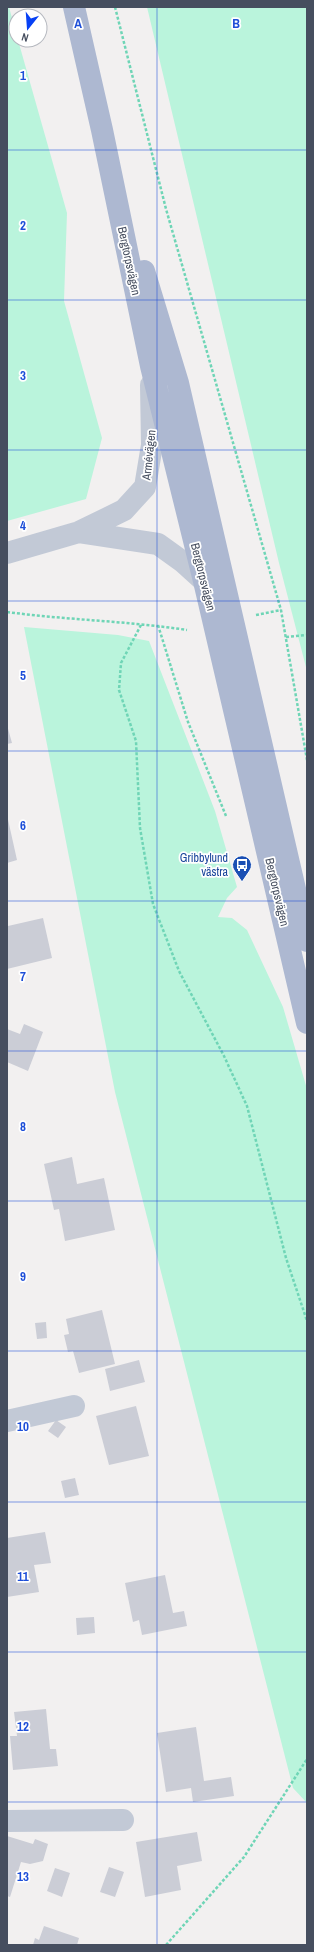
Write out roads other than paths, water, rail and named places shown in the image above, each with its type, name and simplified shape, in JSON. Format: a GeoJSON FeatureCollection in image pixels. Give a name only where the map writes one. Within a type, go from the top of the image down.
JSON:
{"type":"FeatureCollection","features":[{"type":"Feature","properties":{"kind":"main road","name":"Bergtorpsvägen"},"geometry":{"type":"LineString","coordinates":[[74,7],[102,130],[151,366],[204,581],[307,1023]]}},
{"type":"Feature","properties":{"kind":"main road","name":"Bergtorpsvägen"},"geometry":{"type":"LineString","coordinates":[[102,130],[178,383],[307,941]]}},
{"type":"Feature","properties":{"kind":"street","name":"Armévägen"},"geometry":{"type":"LineString","coordinates":[[7,553],[79,532],[124,510],[145,487],[152,445],[151,366]]}},
{"type":"Feature","properties":{"kind":"street","name":"Armévägen"},"geometry":{"type":"LineString","coordinates":[[79,532],[158,544],[183,562],[204,581]]}},
{"type":"Feature","properties":{"kind":"street"},"geometry":{"type":"LineString","coordinates":[[7,1421],[74,1406]]}},
{"type":"Feature","properties":{"kind":"street"},"geometry":{"type":"LineString","coordinates":[[7,1821],[123,1820]]}},
{"type":"Feature","properties":{"kind":"place","name":"Gribbylund västra"},"geometry":{"type":"Point","coordinates":[242,882]}}]}
